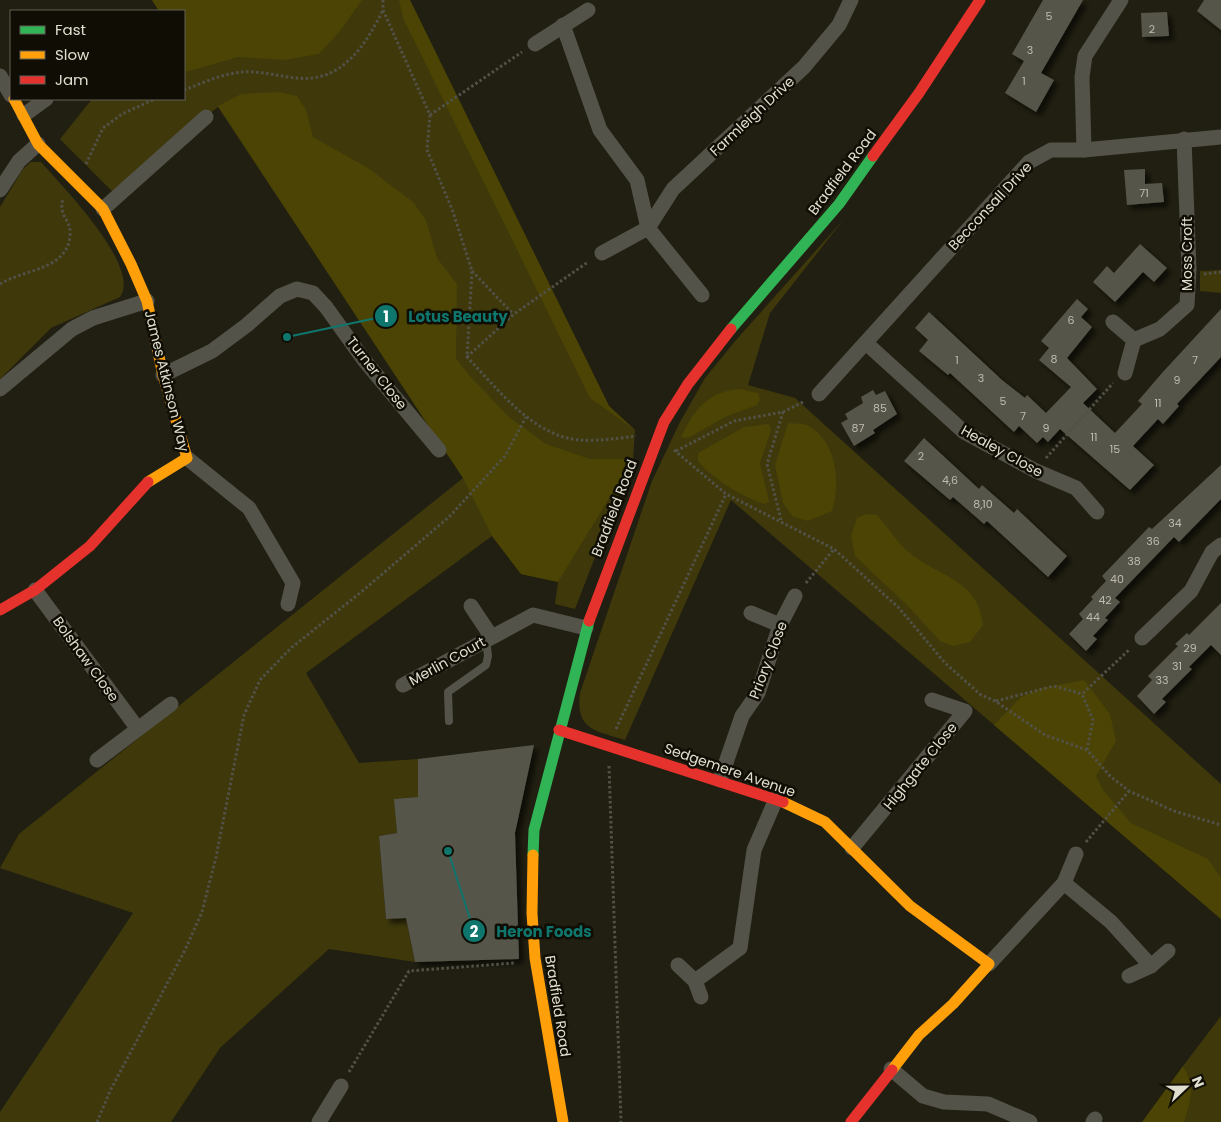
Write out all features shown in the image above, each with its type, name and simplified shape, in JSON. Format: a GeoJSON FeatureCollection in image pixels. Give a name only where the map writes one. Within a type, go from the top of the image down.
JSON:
{"type":"FeatureCollection","features":[{"type":"Feature","properties":{"kind":"street","name":"Farmleigh Drive"},"geometry":{"type":"LineString","coordinates":[[602,253],[648,228],[673,189],[804,67],[839,25],[851,0]]}},
{"type":"Feature","properties":{"kind":"street","name":"Bradfield Road"},"geometry":{"type":"LineString","coordinates":[[563,1122],[535,958],[532,913],[534,830],[586,628],[664,422],[688,384],[740,318],[839,204],[919,93],[980,0]]}},
{"type":"Feature","properties":{"kind":"street"},"geometry":{"type":"LineString","coordinates":[[1084,150],[1082,77],[1085,56],[1121,0]]}},
{"type":"Feature","properties":{"kind":"street"},"geometry":{"type":"LineString","coordinates":[[535,44],[563,24],[588,10]]}},
{"type":"Feature","properties":{"kind":"street"},"geometry":{"type":"LineString","coordinates":[[563,24],[600,130],[637,180],[648,228],[702,295]]}},
{"type":"Feature","properties":{"kind":"street"},"geometry":{"type":"LineString","coordinates":[[0,76],[10,93]]}},
{"type":"Feature","properties":{"kind":"street","name":"James Atkinson Way"},"geometry":{"type":"LineString","coordinates":[[0,610],[35,590],[90,546],[144,484],[187,458],[163,375],[147,301],[103,209],[38,144],[15,100]]}},
{"type":"Feature","properties":{"kind":"street"},"geometry":{"type":"LineString","coordinates":[[24,116],[45,100]]}},
{"type":"Feature","properties":{"kind":"street"},"geometry":{"type":"LineString","coordinates":[[103,209],[206,117]]}},
{"type":"Feature","properties":{"kind":"street","name":"Becconsall Drive"},"geometry":{"type":"LineString","coordinates":[[819,394],[1029,162],[1051,150],[1084,150],[1184,139],[1221,137]]}},
{"type":"Feature","properties":{"kind":"street","name":"Moss Croft"},"geometry":{"type":"LineString","coordinates":[[1134,340],[1160,329],[1187,304],[1189,269],[1184,139]]}},
{"type":"Feature","properties":{"kind":"street"},"geometry":{"type":"LineString","coordinates":[[0,190],[19,161],[38,144]]}},
{"type":"Feature","properties":{"kind":"street","name":"Turner Close"},"geometry":{"type":"LineString","coordinates":[[163,375],[212,351],[247,325],[280,296],[297,290],[313,293],[326,307],[364,360],[439,450]]}},
{"type":"Feature","properties":{"kind":"street","name":"James Atkinson Way"},"geometry":{"type":"LineString","coordinates":[[0,389],[72,329],[93,318],[147,301]]}},
{"type":"Feature","properties":{"kind":"street"},"geometry":{"type":"LineString","coordinates":[[1113,322],[1134,340],[1125,373]]}},
{"type":"Feature","properties":{"kind":"street","name":"Healey Close"},"geometry":{"type":"LineString","coordinates":[[866,343],[964,432],[1036,471],[1076,488],[1096,512]]}},
{"type":"Feature","properties":{"kind":"street"},"geometry":{"type":"LineString","coordinates":[[187,458],[249,508],[293,583],[288,604]]}},
{"type":"Feature","properties":{"kind":"street"},"geometry":{"type":"LineString","coordinates":[[1142,638],[1191,590],[1212,552],[1221,545]]}},
{"type":"Feature","properties":{"kind":"street","name":"Bolshaw Close"},"geometry":{"type":"LineString","coordinates":[[35,590],[138,729]]}},
{"type":"Feature","properties":{"kind":"street","name":"Priory Close"},"geometry":{"type":"LineString","coordinates":[[720,780],[742,716],[758,694],[780,625],[795,596]]}},
{"type":"Feature","properties":{"kind":"street","name":"Merlin Court"},"geometry":{"type":"LineString","coordinates":[[471,606],[489,638]]}},
{"type":"Feature","properties":{"kind":"street"},"geometry":{"type":"LineString","coordinates":[[751,614],[780,625]]}},
{"type":"Feature","properties":{"kind":"street","name":"Merlin Court"},"geometry":{"type":"LineString","coordinates":[[403,685],[533,616],[586,628]]}},
{"type":"Feature","properties":{"kind":"street","name":"Highgate Close"},"geometry":{"type":"LineString","coordinates":[[852,848],[965,711],[932,700]]}},
{"type":"Feature","properties":{"kind":"street"},"geometry":{"type":"LineString","coordinates":[[97,760],[171,704]]}},
{"type":"Feature","properties":{"kind":"street","name":"Sedgemere Avenue"},"geometry":{"type":"LineString","coordinates":[[559,730],[776,799],[825,822],[910,906],[988,964]]}},
{"type":"Feature","properties":{"kind":"street"},"geometry":{"type":"LineString","coordinates":[[696,981],[740,948],[754,850],[776,799]]}},
{"type":"Feature","properties":{"kind":"street"},"geometry":{"type":"LineString","coordinates":[[851,1122],[919,1035],[953,1004],[1064,883],[1076,854]]}},
{"type":"Feature","properties":{"kind":"street"},"geometry":{"type":"LineString","coordinates":[[1064,883],[1111,922],[1151,966]]}},
{"type":"Feature","properties":{"kind":"street"},"geometry":{"type":"LineString","coordinates":[[1129,976],[1151,966],[1168,951]]}},
{"type":"Feature","properties":{"kind":"street"},"geometry":{"type":"LineString","coordinates":[[678,965],[696,981],[701,997]]}},
{"type":"Feature","properties":{"kind":"street"},"geometry":{"type":"LineString","coordinates":[[891,1069],[923,1096],[944,1102],[988,1104],[1030,1122]]}},
{"type":"Feature","properties":{"kind":"street"},"geometry":{"type":"LineString","coordinates":[[319,1122],[341,1086]]}},
{"type":"Feature","properties":{"kind":"lane"},"geometry":{"type":"LineString","coordinates":[[449,721],[448,692],[486,665],[489,638]]}},
{"type":"Feature","properties":{"kind":"path"},"geometry":{"type":"LineString","coordinates":[[383,0],[383,10],[430,115],[427,150],[452,209],[472,271],[466,357],[526,417],[560,436],[599,441],[639,436],[656,441],[676,451],[726,494],[781,520],[834,549],[899,608],[945,663],[981,695],[995,701],[1046,736],[1087,750],[1110,776],[1129,791],[1174,811],[1221,825]]}},
{"type":"Feature","properties":{"kind":"path"},"geometry":{"type":"LineString","coordinates":[[185,90],[235,72],[267,73],[297,79],[321,77],[346,64],[367,42],[383,10]]}},
{"type":"Feature","properties":{"kind":"path"},"geometry":{"type":"LineString","coordinates":[[430,115],[535,44]]}},
{"type":"Feature","properties":{"kind":"path"},"geometry":{"type":"LineString","coordinates":[[0,284],[18,274],[53,263],[64,254],[70,244],[70,231],[60,209],[63,198],[93,153],[103,128],[122,114],[153,100]]}},
{"type":"Feature","properties":{"kind":"path"},"geometry":{"type":"LineString","coordinates":[[466,357],[514,314],[602,253]]}},
{"type":"Feature","properties":{"kind":"path"},"geometry":{"type":"LineString","coordinates":[[472,271],[514,314]]}},
{"type":"Feature","properties":{"kind":"path"},"geometry":{"type":"LineString","coordinates":[[1036,471],[1105,389],[1125,373]]}},
{"type":"Feature","properties":{"kind":"path"},"geometry":{"type":"LineString","coordinates":[[676,451],[734,421],[782,412],[819,394]]}},
{"type":"Feature","properties":{"kind":"path"},"geometry":{"type":"LineString","coordinates":[[781,520],[767,464],[782,412]]}},
{"type":"Feature","properties":{"kind":"path"},"geometry":{"type":"LineString","coordinates":[[97,1122],[110,1091],[185,950],[202,912],[216,857],[244,715],[260,680],[291,648],[360,593],[449,517],[505,456],[526,417]]}},
{"type":"Feature","properties":{"kind":"path"},"geometry":{"type":"LineString","coordinates":[[621,1122],[609,746],[726,494]]}},
{"type":"Feature","properties":{"kind":"path"},"geometry":{"type":"LineString","coordinates":[[795,596],[834,549]]}},
{"type":"Feature","properties":{"kind":"path"},"geometry":{"type":"LineString","coordinates":[[1082,694],[1142,638]]}},
{"type":"Feature","properties":{"kind":"path"},"geometry":{"type":"LineString","coordinates":[[995,701],[1054,686],[1082,694]]}},
{"type":"Feature","properties":{"kind":"path"},"geometry":{"type":"LineString","coordinates":[[1082,694],[1093,720],[1087,750]]}},
{"type":"Feature","properties":{"kind":"path"},"geometry":{"type":"LineString","coordinates":[[1076,854],[1129,791]]}},
{"type":"Feature","properties":{"kind":"path"},"geometry":{"type":"LineString","coordinates":[[341,1086],[409,971],[511,964],[535,958]]}},
{"type":"Feature","properties":{"kind":"shaded area"},"geometry":{"type":"Polygon","coordinates":[[[152,0],[410,0],[609,406],[635,430],[633,459],[575,609],[555,604],[558,582],[521,574],[492,536],[306,673],[359,763],[418,759],[418,797],[395,799],[397,833],[379,836],[386,919],[406,918],[415,962],[329,949],[220,1048],[171,1122],[0,1122],[0,1112],[133,913],[0,868],[19,834],[463,478],[218,107],[112,191],[60,139],[91,100],[185,100],[185,10],[158,10],[152,0]]]}},
{"type":"Feature","properties":{"kind":"shaded area"},"geometry":{"type":"Polygon","coordinates":[[[152,0],[362,0],[340,31],[319,54],[284,60],[238,57],[186,72],[185,10],[158,10],[152,0]]]}},
{"type":"Feature","properties":{"kind":"shaded area"},"geometry":{"type":"Polygon","coordinates":[[[399,0],[410,0],[609,406],[635,430],[590,398],[403,18],[399,0]]]}},
{"type":"Feature","properties":{"kind":"shaded area"},"geometry":{"type":"Polygon","coordinates":[[[279,92],[297,96],[306,110],[313,137],[368,168],[413,202],[426,220],[437,258],[457,284],[456,358],[468,374],[509,417],[546,444],[590,459],[633,459],[558,582],[521,574],[492,536],[463,478],[218,106],[241,94],[279,92]]]}},
{"type":"Feature","properties":{"kind":"shaded area"},"geometry":{"type":"Polygon","coordinates":[[[31,162],[41,162],[81,207],[110,247],[120,266],[124,284],[120,297],[51,328],[0,379],[0,207],[23,169],[31,162]]]}},
{"type":"Feature","properties":{"kind":"shaded area"},"geometry":{"type":"Polygon","coordinates":[[[844,219],[770,313],[748,385],[795,398],[1221,784],[1221,919],[731,500],[625,740],[597,731],[584,722],[579,705],[580,693],[652,481],[680,422],[705,378],[736,340],[844,219]]]}},
{"type":"Feature","properties":{"kind":"shaded area"},"geometry":{"type":"Polygon","coordinates":[[[1221,270],[1221,293],[1200,291],[1200,271],[1221,270]]]}},
{"type":"Feature","properties":{"kind":"shaded area"},"geometry":{"type":"Polygon","coordinates":[[[740,389],[758,393],[760,399],[757,405],[725,417],[690,437],[681,438],[691,419],[703,404],[719,394],[740,389]]]}},
{"type":"Feature","properties":{"kind":"shaded area"},"geometry":{"type":"Polygon","coordinates":[[[788,423],[807,425],[817,432],[825,441],[834,463],[836,488],[832,511],[808,521],[793,517],[783,503],[775,465],[788,423]]]}},
{"type":"Feature","properties":{"kind":"shaded area"},"geometry":{"type":"Polygon","coordinates":[[[769,424],[771,430],[760,463],[769,501],[765,504],[738,492],[711,474],[698,461],[698,453],[744,427],[769,424]]]}},
{"type":"Feature","properties":{"kind":"shaded area"},"geometry":{"type":"Polygon","coordinates":[[[866,514],[877,515],[905,549],[966,588],[980,610],[983,625],[970,642],[953,646],[940,641],[908,606],[855,556],[851,536],[857,518],[866,514]]]}},
{"type":"Feature","properties":{"kind":"shaded area"},"geometry":{"type":"Polygon","coordinates":[[[1084,680],[1110,714],[1116,741],[1096,776],[1103,790],[1131,823],[1208,859],[1221,878],[1221,919],[994,725],[1021,697],[1041,688],[1084,680]]]}},
{"type":"Feature","properties":{"kind":"shaded area"},"geometry":{"type":"Polygon","coordinates":[[[1221,1016],[1221,1122],[1184,1122],[1189,1107],[1191,1087],[1190,1080],[1183,1066],[1221,1016]]]}},
{"type":"Feature","properties":{"kind":"shaded area"},"geometry":{"type":"Polygon","coordinates":[[[1183,1066],[1190,1080],[1191,1087],[1189,1107],[1184,1122],[1142,1122],[1183,1066]]]}},
{"type":"Feature","properties":{"kind":"building"},"geometry":{"type":"Polygon","coordinates":[[[1043,0],[1083,0],[1041,73],[1054,80],[1036,112],[1005,93],[1024,61],[1012,54],[1043,0]]]}},
{"type":"Feature","properties":{"kind":"building"},"geometry":{"type":"Polygon","coordinates":[[[1204,0],[1221,0],[1221,30],[1197,11],[1204,0]]]}},
{"type":"Feature","properties":{"kind":"building"},"geometry":{"type":"Polygon","coordinates":[[[1167,12],[1169,36],[1142,37],[1141,13],[1167,12]]]}},
{"type":"Feature","properties":{"kind":"building"},"geometry":{"type":"Polygon","coordinates":[[[1145,169],[1145,184],[1162,183],[1164,202],[1127,205],[1124,170],[1145,169]]]}},
{"type":"Feature","properties":{"kind":"building"},"geometry":{"type":"Polygon","coordinates":[[[1140,244],[1167,268],[1154,282],[1143,272],[1115,302],[1093,282],[1107,266],[1114,273],[1140,244]]]}},
{"type":"Feature","properties":{"kind":"building"},"geometry":{"type":"Polygon","coordinates":[[[1077,299],[1088,309],[1081,317],[1092,327],[1067,358],[1097,389],[1083,403],[1115,433],[1142,404],[1138,401],[1221,309],[1221,357],[1177,404],[1179,406],[1163,424],[1158,419],[1133,446],[1154,465],[1130,490],[1060,429],[1048,442],[1043,437],[1037,443],[1019,426],[1014,432],[950,373],[948,375],[919,351],[928,340],[915,328],[929,312],[1002,380],[1025,398],[1027,395],[1046,413],[1071,387],[1039,360],[1049,348],[1041,341],[1077,299]]]}},
{"type":"Feature","properties":{"kind":"building"},"geometry":{"type":"Polygon","coordinates":[[[873,390],[876,395],[885,391],[897,414],[873,430],[875,433],[854,446],[841,423],[848,419],[845,414],[863,403],[861,397],[873,390]]]}},
{"type":"Feature","properties":{"kind":"building"},"geometry":{"type":"Polygon","coordinates":[[[924,438],[979,489],[982,485],[1014,513],[1017,509],[1067,556],[1048,577],[987,521],[984,524],[953,497],[950,500],[904,461],[924,438]]]}},
{"type":"Feature","properties":{"kind":"building"},"geometry":{"type":"Polygon","coordinates":[[[1221,465],[1221,499],[1179,542],[1174,537],[1115,598],[1120,602],[1105,618],[1108,620],[1093,636],[1097,639],[1086,651],[1069,634],[1083,619],[1079,614],[1106,581],[1102,576],[1149,527],[1152,529],[1221,465]]]}},
{"type":"Feature","properties":{"kind":"building"},"geometry":{"type":"Polygon","coordinates":[[[1221,603],[1221,655],[1211,645],[1189,667],[1192,669],[1162,699],[1166,702],[1154,714],[1137,696],[1152,680],[1148,676],[1178,646],[1175,644],[1187,633],[1189,635],[1221,603]]]}},
{"type":"Feature","properties":{"kind":"building"},"geometry":{"type":"Polygon","coordinates":[[[534,745],[515,833],[519,959],[415,962],[406,918],[386,919],[379,836],[397,833],[394,799],[418,797],[418,759],[534,745]]]}},
{"type":"Feature","properties":{"kind":"traffic: fast"},"geometry":{"type":"LineString","coordinates":[[731,329],[839,204],[873,156]]}},
{"type":"Feature","properties":{"kind":"traffic: fast"},"geometry":{"type":"LineString","coordinates":[[533,855],[534,830],[589,621]]}},
{"type":"Feature","properties":{"kind":"traffic: slow"},"geometry":{"type":"LineString","coordinates":[[15,100],[38,144],[103,209],[131,264],[147,301],[163,375],[187,458],[148,482]]}},
{"type":"Feature","properties":{"kind":"traffic: slow"},"geometry":{"type":"LineString","coordinates":[[783,802],[825,822],[910,906],[989,964],[953,1004],[919,1035],[892,1070]]}},
{"type":"Feature","properties":{"kind":"traffic: slow"},"geometry":{"type":"LineString","coordinates":[[533,855],[532,913],[535,958],[563,1122]]}},
{"type":"Feature","properties":{"kind":"traffic: jam"},"geometry":{"type":"LineString","coordinates":[[873,156],[919,93],[980,0]]}},
{"type":"Feature","properties":{"kind":"traffic: jam"},"geometry":{"type":"LineString","coordinates":[[589,621],[664,422],[688,384],[731,329]]}},
{"type":"Feature","properties":{"kind":"traffic: jam"},"geometry":{"type":"LineString","coordinates":[[0,610],[35,590],[90,546],[148,482]]}},
{"type":"Feature","properties":{"kind":"traffic: jam"},"geometry":{"type":"LineString","coordinates":[[559,730],[783,802]]}},
{"type":"Feature","properties":{"kind":"traffic: jam"},"geometry":{"type":"LineString","coordinates":[[851,1122],[892,1070]]}},
{"type":"Feature","properties":{"kind":"place","name":"Lotus Beauty"},"geometry":{"type":"Point","coordinates":[287,337]}},
{"type":"Feature","properties":{"kind":"place","name":"Heron Foods"},"geometry":{"type":"Point","coordinates":[448,851]}}]}
